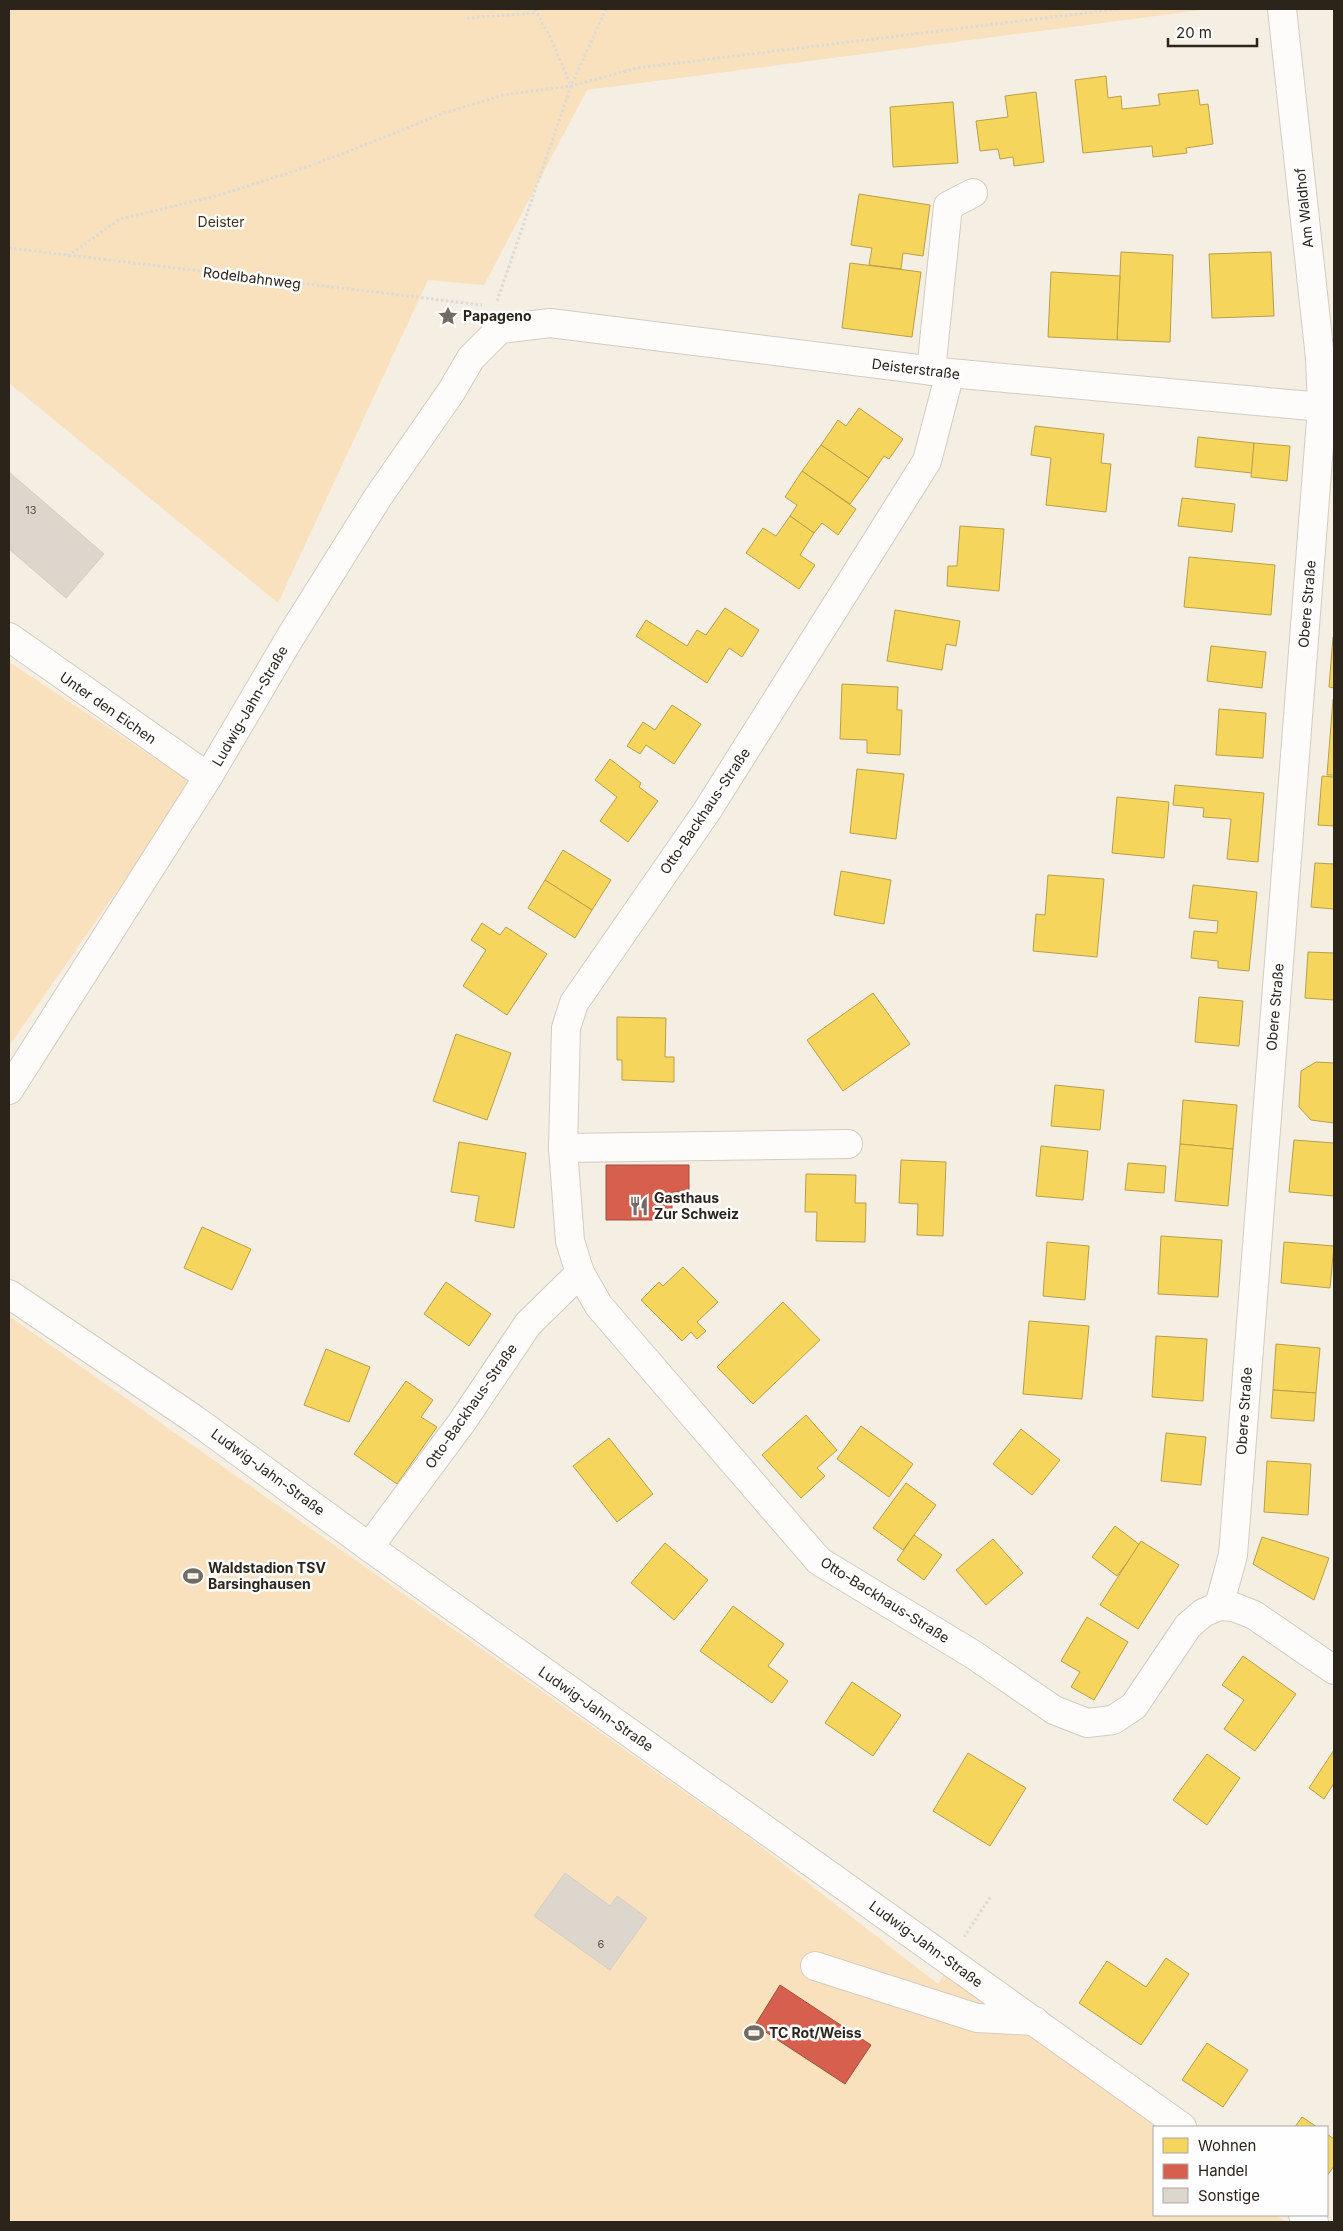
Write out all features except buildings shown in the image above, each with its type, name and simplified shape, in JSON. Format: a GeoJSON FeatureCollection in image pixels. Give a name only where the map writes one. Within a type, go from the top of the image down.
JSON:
{"type":"FeatureCollection","features":[{"type":"Feature","properties":{"kind":"street","name":"Am Waldhof"},"geometry":{"type":"LineString","coordinates":[[1282,9],[1320,358],[1328,408]]}},
{"type":"Feature","properties":{"kind":"street","name":"Otto-Backhaus-Straße"},"geometry":{"type":"LineString","coordinates":[[973,193],[948,206],[940,372],[927,462],[706,811],[574,1003],[566,1028],[563,1148],[570,1241],[580,1273],[599,1306],[819,1561],[974,1655],[1054,1710],[1088,1723],[1113,1720],[1134,1706],[1188,1626],[1203,1614],[1219,1606]]}},
{"type":"Feature","properties":{"kind":"street","name":"Deisterstraße"},"geometry":{"type":"LineString","coordinates":[[497,318],[940,372],[1328,408]]}},
{"type":"Feature","properties":{"kind":"street","name":"Ludwig-Jahn-Straße"},"geometry":{"type":"LineString","coordinates":[[9,1090],[208,777],[291,636],[378,497],[451,392],[497,318]]}},
{"type":"Feature","properties":{"kind":"street","name":"Obere Straße"},"geometry":{"type":"LineString","coordinates":[[1219,1606],[1233,1555],[1328,408]]}},
{"type":"Feature","properties":{"kind":"street","name":"Unter den Eichen"},"geometry":{"type":"LineString","coordinates":[[9,637],[208,777]]}},
{"type":"Feature","properties":{"kind":"street"},"geometry":{"type":"LineString","coordinates":[[563,1148],[848,1144]]}},
{"type":"Feature","properties":{"kind":"street","name":"Otto-Backhaus-Straße"},"geometry":{"type":"LineString","coordinates":[[369,1546],[462,1422],[528,1324],[580,1273]]}},
{"type":"Feature","properties":{"kind":"street","name":"Ludwig-Jahn-Straße"},"geometry":{"type":"LineString","coordinates":[[9,1294],[194,1418],[369,1546],[1181,2126]]}},
{"type":"Feature","properties":{"kind":"street"},"geometry":{"type":"LineString","coordinates":[[1219,1606],[1234,1607],[1254,1615],[1334,1670]]}},
{"type":"Feature","properties":{"kind":"street"},"geometry":{"type":"LineString","coordinates":[[816,1966],[977,2018],[1035,2021]]}},
{"type":"Feature","properties":{"kind":"path"},"geometry":{"type":"LineString","coordinates":[[534,9],[549,35],[571,86]]}},
{"type":"Feature","properties":{"kind":"path"},"geometry":{"type":"LineString","coordinates":[[497,318],[571,86],[606,9]]}},
{"type":"Feature","properties":{"kind":"path"},"geometry":{"type":"LineString","coordinates":[[68,256],[120,219],[216,196],[292,172],[444,113],[495,98],[571,86],[637,68],[1118,9]]}},
{"type":"Feature","properties":{"kind":"path"},"geometry":{"type":"LineString","coordinates":[[466,18],[536,13]]}},
{"type":"Feature","properties":{"kind":"path","name":"Rodelbahnweg"},"geometry":{"type":"LineString","coordinates":[[9,248],[497,318]]}},
{"type":"Feature","properties":{"kind":"path"},"geometry":{"type":"LineString","coordinates":[[948,1959],[991,1896]]}},
{"type":"Feature","properties":{"kind":"green space","name":"Deister"},"geometry":{"type":"Polygon","coordinates":[[[9,9],[1209,9],[587,90],[484,285],[428,280],[278,603],[9,383],[9,9]]]}},
{"type":"Feature","properties":{"kind":"green space"},"geometry":{"type":"Polygon","coordinates":[[[9,662],[192,783],[9,1046],[9,662]]]}},
{"type":"Feature","properties":{"kind":"green space","name":"Waldstadion TSV Barsinghausen"},"geometry":{"type":"Polygon","coordinates":[[[9,1316],[747,1836],[938,1984],[945,1973],[1155,2126],[1153,2126],[1153,2216],[1277,2216],[1286,2222],[9,2222],[9,1316]]]}},
{"type":"Feature","properties":{"kind":"place","name":"Papageno"},"geometry":{"type":"Point","coordinates":[448,316]}},
{"type":"Feature","properties":{"kind":"place","name":"Gasthaus Zur Schweiz"},"geometry":{"type":"Point","coordinates":[639,1206]}},
{"type":"Feature","properties":{"kind":"place","name":"Waldstadion TSV Barsinghausen"},"geometry":{"type":"Point","coordinates":[193,1576]}},
{"type":"Feature","properties":{"kind":"place","name":"TC Rot/Weiss"},"geometry":{"type":"Point","coordinates":[754,2033]}}]}
